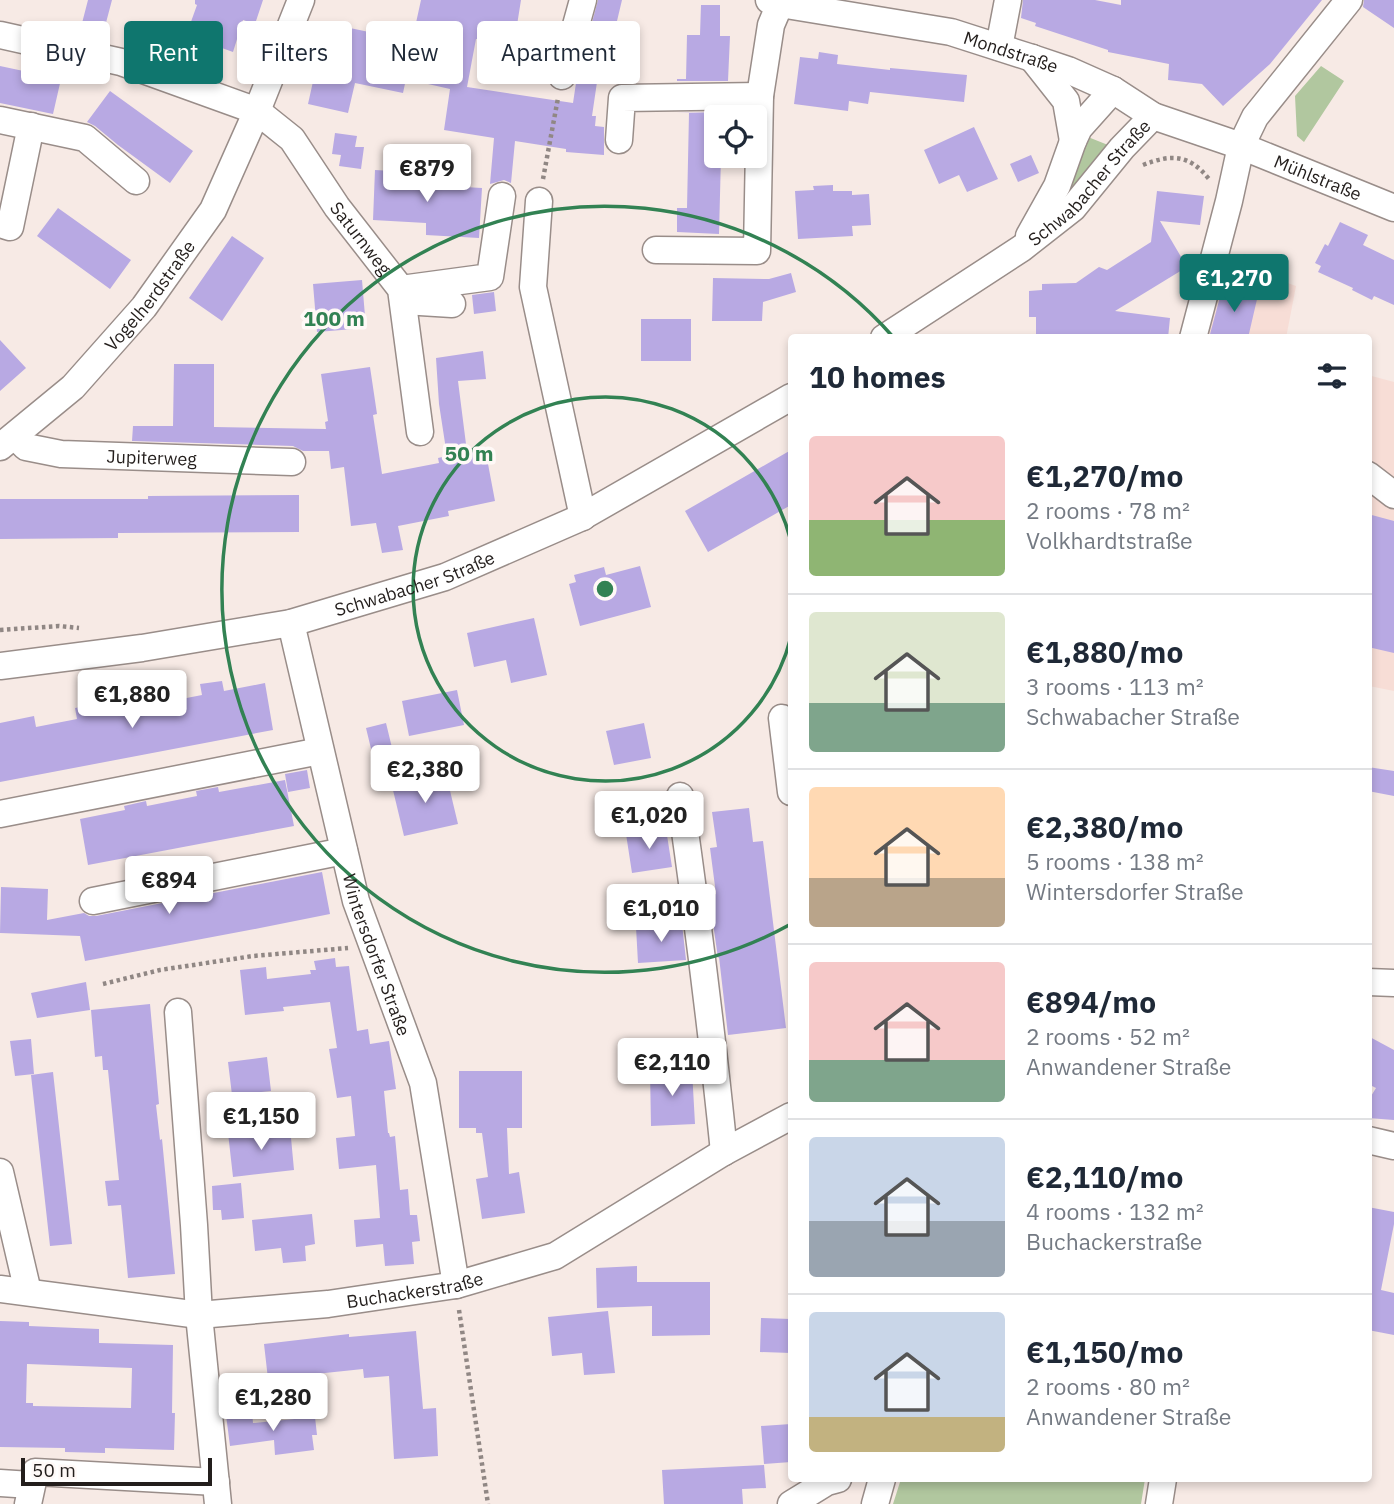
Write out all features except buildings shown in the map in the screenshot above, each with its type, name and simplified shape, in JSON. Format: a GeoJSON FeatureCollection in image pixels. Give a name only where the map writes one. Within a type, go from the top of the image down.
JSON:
{"type":"FeatureCollection","features":[{"type":"Feature","properties":{"kind":"street","name":"Vogelherdstraße"},"geometry":{"type":"LineString","coordinates":[[8,441],[73,387],[144,307],[213,210],[257,111],[301,0]]}},
{"type":"Feature","properties":{"kind":"street"},"geometry":{"type":"LineString","coordinates":[[577,21],[583,0]]}},
{"type":"Feature","properties":{"kind":"street"},"geometry":{"type":"LineString","coordinates":[[999,47],[1007,0]]}},
{"type":"Feature","properties":{"kind":"street"},"geometry":{"type":"LineString","coordinates":[[1194,334],[1241,146],[1255,117],[1349,0]]}},
{"type":"Feature","properties":{"kind":"street"},"geometry":{"type":"LineString","coordinates":[[656,250],[757,251],[760,96],[775,2]]}},
{"type":"Feature","properties":{"kind":"street","name":"Mondstraße"},"geometry":{"type":"LineString","coordinates":[[775,2],[950,32],[999,47],[1068,70],[1112,90],[1153,116],[1241,146]]}},
{"type":"Feature","properties":{"kind":"street"},"geometry":{"type":"LineString","coordinates":[[0,35],[121,62],[257,111]]}},
{"type":"Feature","properties":{"kind":"street"},"geometry":{"type":"LineString","coordinates":[[1032,58],[1066,101],[1073,141]]}},
{"type":"Feature","properties":{"kind":"street","name":"Schwabacher Straße"},"geometry":{"type":"LineString","coordinates":[[1022,248],[1057,186],[1079,128],[1112,90]]}},
{"type":"Feature","properties":{"kind":"street"},"geometry":{"type":"LineString","coordinates":[[619,140],[622,98],[760,96]]}},
{"type":"Feature","properties":{"kind":"street","name":"Saturnweg"},"geometry":{"type":"LineString","coordinates":[[257,111],[292,139],[337,207],[402,295]]}},
{"type":"Feature","properties":{"kind":"street","name":"Schwabacher Straße"},"geometry":{"type":"LineString","coordinates":[[890,334],[1022,248],[1073,208],[1122,148],[1153,116]]}},
{"type":"Feature","properties":{"kind":"street"},"geometry":{"type":"LineString","coordinates":[[0,120],[85,138],[136,181]]}},
{"type":"Feature","properties":{"kind":"street"},"geometry":{"type":"LineString","coordinates":[[0,225],[10,227],[31,126]]}},
{"type":"Feature","properties":{"kind":"street","name":"Mühlstraße"},"geometry":{"type":"LineString","coordinates":[[1241,146],[1394,208]]}},
{"type":"Feature","properties":{"kind":"street"},"geometry":{"type":"LineString","coordinates":[[402,295],[490,277],[502,196]]}},
{"type":"Feature","properties":{"kind":"street"},"geometry":{"type":"LineString","coordinates":[[539,201],[533,287],[583,517]]}},
{"type":"Feature","properties":{"kind":"street"},"geometry":{"type":"LineString","coordinates":[[402,295],[452,304]]}},
{"type":"Feature","properties":{"kind":"street"},"geometry":{"type":"LineString","coordinates":[[402,295],[420,432]]}},
{"type":"Feature","properties":{"kind":"street","name":"Schwabacher Straße"},"geometry":{"type":"LineString","coordinates":[[0,666],[142,648],[291,623],[445,577],[583,517],[788,399]]}},
{"type":"Feature","properties":{"kind":"street","name":"Jupiterweg"},"geometry":{"type":"LineString","coordinates":[[8,441],[61,454],[292,462]]}},
{"type":"Feature","properties":{"kind":"street"},"geometry":{"type":"LineString","coordinates":[[1372,478],[1394,495]]}},
{"type":"Feature","properties":{"kind":"street","name":"Wintersdorfer Straße"},"geometry":{"type":"LineString","coordinates":[[291,623],[356,901],[423,1083],[456,1285]]}},
{"type":"Feature","properties":{"kind":"street"},"geometry":{"type":"LineString","coordinates":[[782,718],[788,767]]}},
{"type":"Feature","properties":{"kind":"street"},"geometry":{"type":"LineString","coordinates":[[0,814],[320,751]]}},
{"type":"Feature","properties":{"kind":"street"},"geometry":{"type":"LineString","coordinates":[[680,796],[711,1023],[724,1152]]}},
{"type":"Feature","properties":{"kind":"street"},"geometry":{"type":"LineString","coordinates":[[93,901],[344,851]]}},
{"type":"Feature","properties":{"kind":"street"},"geometry":{"type":"LineString","coordinates":[[1372,982],[1394,983]]}},
{"type":"Feature","properties":{"kind":"street"},"geometry":{"type":"LineString","coordinates":[[0,1483],[29,1495],[34,1472],[217,1493],[199,1315],[178,1012]]}},
{"type":"Feature","properties":{"kind":"street","name":"Buchackerstraße"},"geometry":{"type":"LineString","coordinates":[[0,1289],[199,1315],[328,1304],[456,1285],[555,1256],[724,1152],[788,1118]]}},
{"type":"Feature","properties":{"kind":"street"},"geometry":{"type":"LineString","coordinates":[[1372,1141],[1394,1146]]}},
{"type":"Feature","properties":{"kind":"street"},"geometry":{"type":"LineString","coordinates":[[0,1172],[27,1292]]}},
{"type":"Feature","properties":{"kind":"street"},"geometry":{"type":"LineString","coordinates":[[791,1504],[827,1482]]}},
{"type":"Feature","properties":{"kind":"street"},"geometry":{"type":"LineString","coordinates":[[875,1504],[882,1482]]}},
{"type":"Feature","properties":{"kind":"street"},"geometry":{"type":"LineString","coordinates":[[1159,1504],[1163,1482]]}},
{"type":"Feature","properties":{"kind":"path"},"geometry":{"type":"LineString","coordinates":[[539,201],[561,84]]}},
{"type":"Feature","properties":{"kind":"path"},"geometry":{"type":"LineString","coordinates":[[1141,165],[1180,157],[1199,167],[1210,181],[1214,197],[1229,201]]}},
{"type":"Feature","properties":{"kind":"path"},"geometry":{"type":"LineString","coordinates":[[0,630],[25,626],[83,628]]}},
{"type":"Feature","properties":{"kind":"path"},"geometry":{"type":"LineString","coordinates":[[103,984],[160,970],[253,956],[373,946]]}},
{"type":"Feature","properties":{"kind":"path"},"geometry":{"type":"LineString","coordinates":[[456,1285],[488,1504]]}},
{"type":"Feature","properties":{"kind":"shaded area"},"geometry":{"type":"Polygon","coordinates":[[[1228,261],[1296,286],[1287,334],[1208,334],[1228,261]]]}},
{"type":"Feature","properties":{"kind":"shaded area"},"geometry":{"type":"Polygon","coordinates":[[[1372,376],[1394,382],[1394,691],[1372,687],[1372,376]]]}},
{"type":"Feature","properties":{"kind":"green space"},"geometry":{"type":"Polygon","coordinates":[[[1321,66],[1344,81],[1304,142],[1297,136],[1295,96],[1321,66]]]}},
{"type":"Feature","properties":{"kind":"green space"},"geometry":{"type":"Polygon","coordinates":[[[1088,137],[1108,145],[1067,198],[1066,191],[1088,137]]]}},
{"type":"Feature","properties":{"kind":"green space"},"geometry":{"type":"Polygon","coordinates":[[[900,1482],[1145,1482],[1141,1504],[893,1504],[900,1482]]]}}]}
